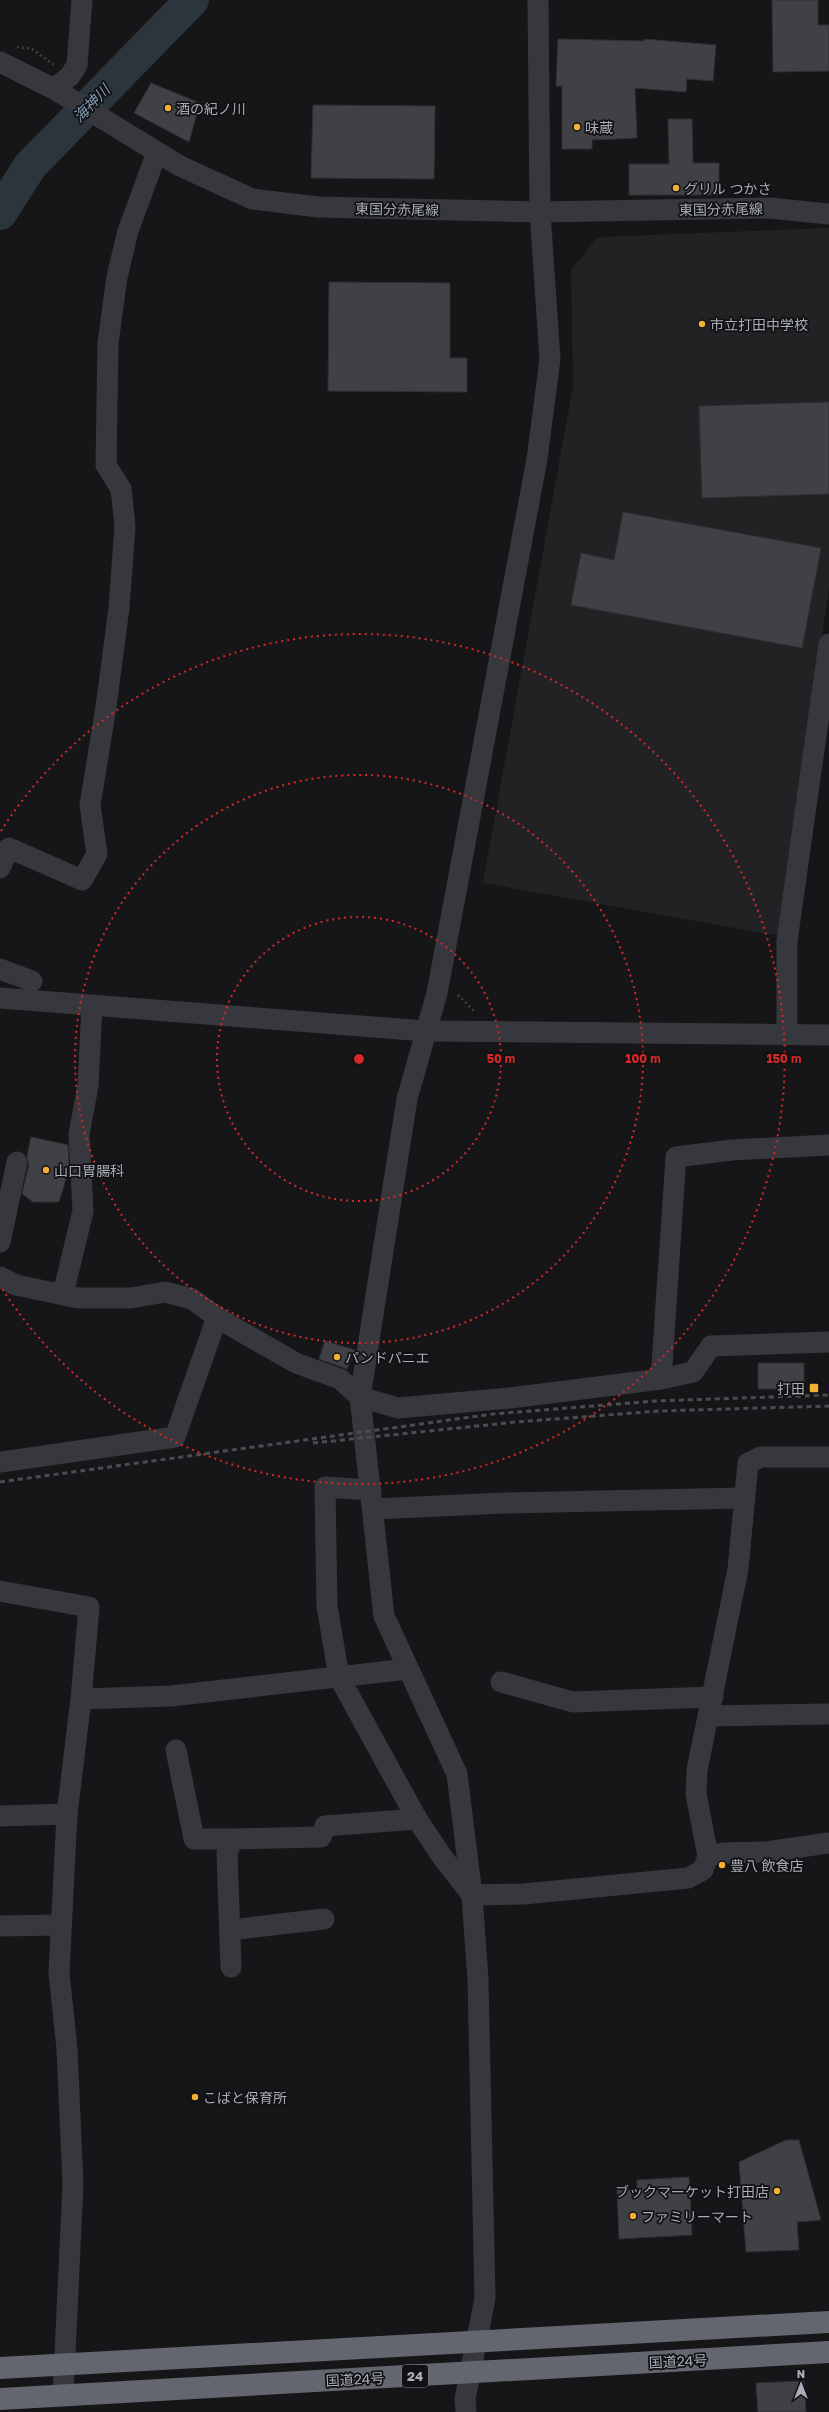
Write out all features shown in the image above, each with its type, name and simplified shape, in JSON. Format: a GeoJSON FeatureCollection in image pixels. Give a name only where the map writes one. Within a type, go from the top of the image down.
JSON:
{"type":"FeatureCollection","features":[{"type":"Feature","properties":{"kind":"highway","name":"24"},"geometry":{"type":"LineString","coordinates":[[0,2368],[477,2340],[829,2322]]}},
{"type":"Feature","properties":{"kind":"highway","name":"国道24号"},"geometry":{"type":"LineString","coordinates":[[0,2399],[829,2352]]}},
{"type":"Feature","properties":{"kind":"street"},"geometry":{"type":"LineString","coordinates":[[54,89],[70,76],[77,65],[82,0]]}},
{"type":"Feature","properties":{"kind":"street"},"geometry":{"type":"LineString","coordinates":[[466,2412],[464,2399],[471,2373],[485,2298],[478,1980],[472,1895],[458,1774],[384,1616],[360,1397],[407,1099],[425,1030],[437,993],[544,415],[550,359],[540,212],[538,0]]}},
{"type":"Feature","properties":{"kind":"street","name":"東国分赤尾線"},"geometry":{"type":"LineString","coordinates":[[0,62],[54,89],[180,166],[252,199],[318,206],[540,212],[769,208],[829,214]]}},
{"type":"Feature","properties":{"kind":"street"},"geometry":{"type":"LineString","coordinates":[[0,868],[9,848],[82,880],[97,854],[90,805],[107,699],[119,608],[126,526],[121,489],[106,466],[108,343],[117,277],[128,231],[157,152]]}},
{"type":"Feature","properties":{"kind":"street"},"geometry":{"type":"LineString","coordinates":[[787,1035],[787,942],[829,644]]}},
{"type":"Feature","properties":{"kind":"street"},"geometry":{"type":"LineString","coordinates":[[0,969],[32,981]]}},
{"type":"Feature","properties":{"kind":"street"},"geometry":{"type":"LineString","coordinates":[[0,998],[425,1030],[829,1035]]}},
{"type":"Feature","properties":{"kind":"street"},"geometry":{"type":"LineString","coordinates":[[63,1294],[83,1211],[79,1134],[88,1086],[92,1005]]}},
{"type":"Feature","properties":{"kind":"street"},"geometry":{"type":"LineString","coordinates":[[661,1379],[676,1157],[732,1150],[829,1145]]}},
{"type":"Feature","properties":{"kind":"street"},"geometry":{"type":"LineString","coordinates":[[0,1242],[17,1162]]}},
{"type":"Feature","properties":{"kind":"street"},"geometry":{"type":"LineString","coordinates":[[0,1277],[16,1285],[78,1298],[131,1298],[165,1292],[192,1299],[217,1317],[296,1363],[340,1379],[360,1397],[398,1408],[510,1398],[661,1379],[693,1372],[711,1346],[829,1342]]}},
{"type":"Feature","properties":{"kind":"street"},"geometry":{"type":"LineString","coordinates":[[0,1462],[175,1437],[217,1317]]}},
{"type":"Feature","properties":{"kind":"street"},"geometry":{"type":"LineString","coordinates":[[472,1895],[524,1894],[688,1878],[703,1870],[708,1856],[696,1794],[697,1770],[738,1569],[743,1498],[748,1463],[761,1457],[829,1457]]}},
{"type":"Feature","properties":{"kind":"street"},"geometry":{"type":"LineString","coordinates":[[472,1895],[443,1858],[417,1819],[339,1677],[327,1606],[325,1487],[372,1499],[505,1503],[743,1498]]}},
{"type":"Feature","properties":{"kind":"street"},"geometry":{"type":"LineString","coordinates":[[0,1591],[89,1607],[81,1699],[67,1814],[59,1973],[68,2049],[73,2184],[65,2364],[62,2396]]}},
{"type":"Feature","properties":{"kind":"street"},"geometry":{"type":"LineString","coordinates":[[81,1699],[171,1696],[408,1669]]}},
{"type":"Feature","properties":{"kind":"street"},"geometry":{"type":"LineString","coordinates":[[501,1682],[573,1702],[711,1706],[829,1714]]}},
{"type":"Feature","properties":{"kind":"street"},"geometry":{"type":"LineString","coordinates":[[176,1750],[194,1839],[321,1837],[325,1826],[417,1819]]}},
{"type":"Feature","properties":{"kind":"street"},"geometry":{"type":"LineString","coordinates":[[0,1816],[67,1814]]}},
{"type":"Feature","properties":{"kind":"street"},"geometry":{"type":"LineString","coordinates":[[231,1967],[227,1854],[232,1839]]}},
{"type":"Feature","properties":{"kind":"street"},"geometry":{"type":"LineString","coordinates":[[708,1856],[723,1853],[766,1852],[829,1843]]}},
{"type":"Feature","properties":{"kind":"street"},"geometry":{"type":"LineString","coordinates":[[230,1930],[324,1919]]}},
{"type":"Feature","properties":{"kind":"street"},"geometry":{"type":"LineString","coordinates":[[0,1926],[61,1925]]}},
{"type":"Feature","properties":{"kind":"path"},"geometry":{"type":"LineString","coordinates":[[459,988],[458,996],[477,1014]]}},
{"type":"Feature","properties":{"kind":"shaded area"},"geometry":{"type":"Polygon","coordinates":[[[829,228],[829,587],[780,936],[483,883],[573,386],[571,270],[598,237],[829,228]]]}},
{"type":"Feature","properties":{"kind":"building"},"geometry":{"type":"Polygon","coordinates":[[[772,0],[818,0],[818,25],[829,25],[829,71],[773,72],[772,0]]]}},
{"type":"Feature","properties":{"kind":"building"},"geometry":{"type":"Polygon","coordinates":[[[558,39],[644,41],[644,39],[716,45],[713,81],[687,79],[686,92],[635,88],[637,138],[592,140],[592,149],[562,149],[562,86],[556,86],[558,39]]]}},
{"type":"Feature","properties":{"kind":"building","name":"酒の紀ノ川"},"geometry":{"type":"Polygon","coordinates":[[[151,83],[200,103],[189,142],[134,113],[151,83]]]}},
{"type":"Feature","properties":{"kind":"building"},"geometry":{"type":"Polygon","coordinates":[[[313,105],[435,106],[434,179],[311,178],[313,105]]]}},
{"type":"Feature","properties":{"kind":"building"},"geometry":{"type":"Polygon","coordinates":[[[668,119],[692,119],[693,163],[719,163],[719,195],[629,195],[629,164],[669,164],[668,119]]]}},
{"type":"Feature","properties":{"kind":"building"},"geometry":{"type":"Polygon","coordinates":[[[329,282],[450,283],[450,358],[467,358],[467,392],[328,391],[329,282]]]}},
{"type":"Feature","properties":{"kind":"building"},"geometry":{"type":"Polygon","coordinates":[[[829,402],[829,494],[702,498],[699,406],[829,402]]]}},
{"type":"Feature","properties":{"kind":"building"},"geometry":{"type":"Polygon","coordinates":[[[623,512],[821,548],[802,648],[571,605],[581,553],[614,560],[623,512]]]}},
{"type":"Feature","properties":{"kind":"building","name":"山口胃腸科"},"geometry":{"type":"Polygon","coordinates":[[[31,1137],[68,1145],[69,1169],[59,1202],[33,1202],[22,1194],[29,1164],[27,1156],[31,1137]]]}},
{"type":"Feature","properties":{"kind":"building","name":"パンドパニエ"},"geometry":{"type":"Polygon","coordinates":[[[325,1341],[355,1350],[347,1369],[319,1359],[325,1341]]]}},
{"type":"Feature","properties":{"kind":"building"},"geometry":{"type":"Polygon","coordinates":[[[758,1363],[804,1363],[804,1389],[758,1389],[758,1363]]]}},
{"type":"Feature","properties":{"kind":"building","name":"ブックマーケット打田店"},"geometry":{"type":"Polygon","coordinates":[[[786,2140],[799,2140],[821,2220],[797,2222],[799,2250],[746,2252],[739,2162],[786,2140]]]}},
{"type":"Feature","properties":{"kind":"building"},"geometry":{"type":"Polygon","coordinates":[[[689,2177],[692,2235],[619,2239],[617,2190],[637,2189],[637,2180],[689,2177]]]}},
{"type":"Feature","properties":{"kind":"building"},"geometry":{"type":"Polygon","coordinates":[[[804,2381],[806,2412],[758,2412],[756,2383],[804,2381]]]}},
{"type":"Feature","properties":{"kind":"waterway","name":"海神川"},"geometry":{"type":"LineString","coordinates":[[0,213],[30,166],[192,0]]}},
{"type":"Feature","properties":{"kind":"railway"},"geometry":{"type":"LineString","coordinates":[[0,1482],[493,1414],[655,1401],[829,1395]]}},
{"type":"Feature","properties":{"kind":"railway"},"geometry":{"type":"LineString","coordinates":[[313,1443],[516,1422],[659,1411],[829,1406]]}},
{"type":"Feature","properties":{"kind":"place","name":"酒の紀ノ川"},"geometry":{"type":"Point","coordinates":[168,108]}},
{"type":"Feature","properties":{"kind":"place","name":"味蔵"},"geometry":{"type":"Point","coordinates":[577,127]}},
{"type":"Feature","properties":{"kind":"place","name":"グリル つかさ"},"geometry":{"type":"Point","coordinates":[676,188]}},
{"type":"Feature","properties":{"kind":"place","name":"市立打田中学校"},"geometry":{"type":"Point","coordinates":[702,324]}},
{"type":"Feature","properties":{"kind":"place","name":"山口胃腸科"},"geometry":{"type":"Point","coordinates":[46,1170]}},
{"type":"Feature","properties":{"kind":"place","name":"パンドパニエ"},"geometry":{"type":"Point","coordinates":[337,1357]}},
{"type":"Feature","properties":{"kind":"place","name":"打田"},"geometry":{"type":"Point","coordinates":[814,1388]}},
{"type":"Feature","properties":{"kind":"place","name":"豊八 飲食店"},"geometry":{"type":"Point","coordinates":[722,1865]}},
{"type":"Feature","properties":{"kind":"place","name":"こばと保育所"},"geometry":{"type":"Point","coordinates":[195,2097]}},
{"type":"Feature","properties":{"kind":"place","name":"ブックマーケット打田店"},"geometry":{"type":"Point","coordinates":[777,2191]}},
{"type":"Feature","properties":{"kind":"place","name":"ファミリーマート"},"geometry":{"type":"Point","coordinates":[633,2216]}}]}
